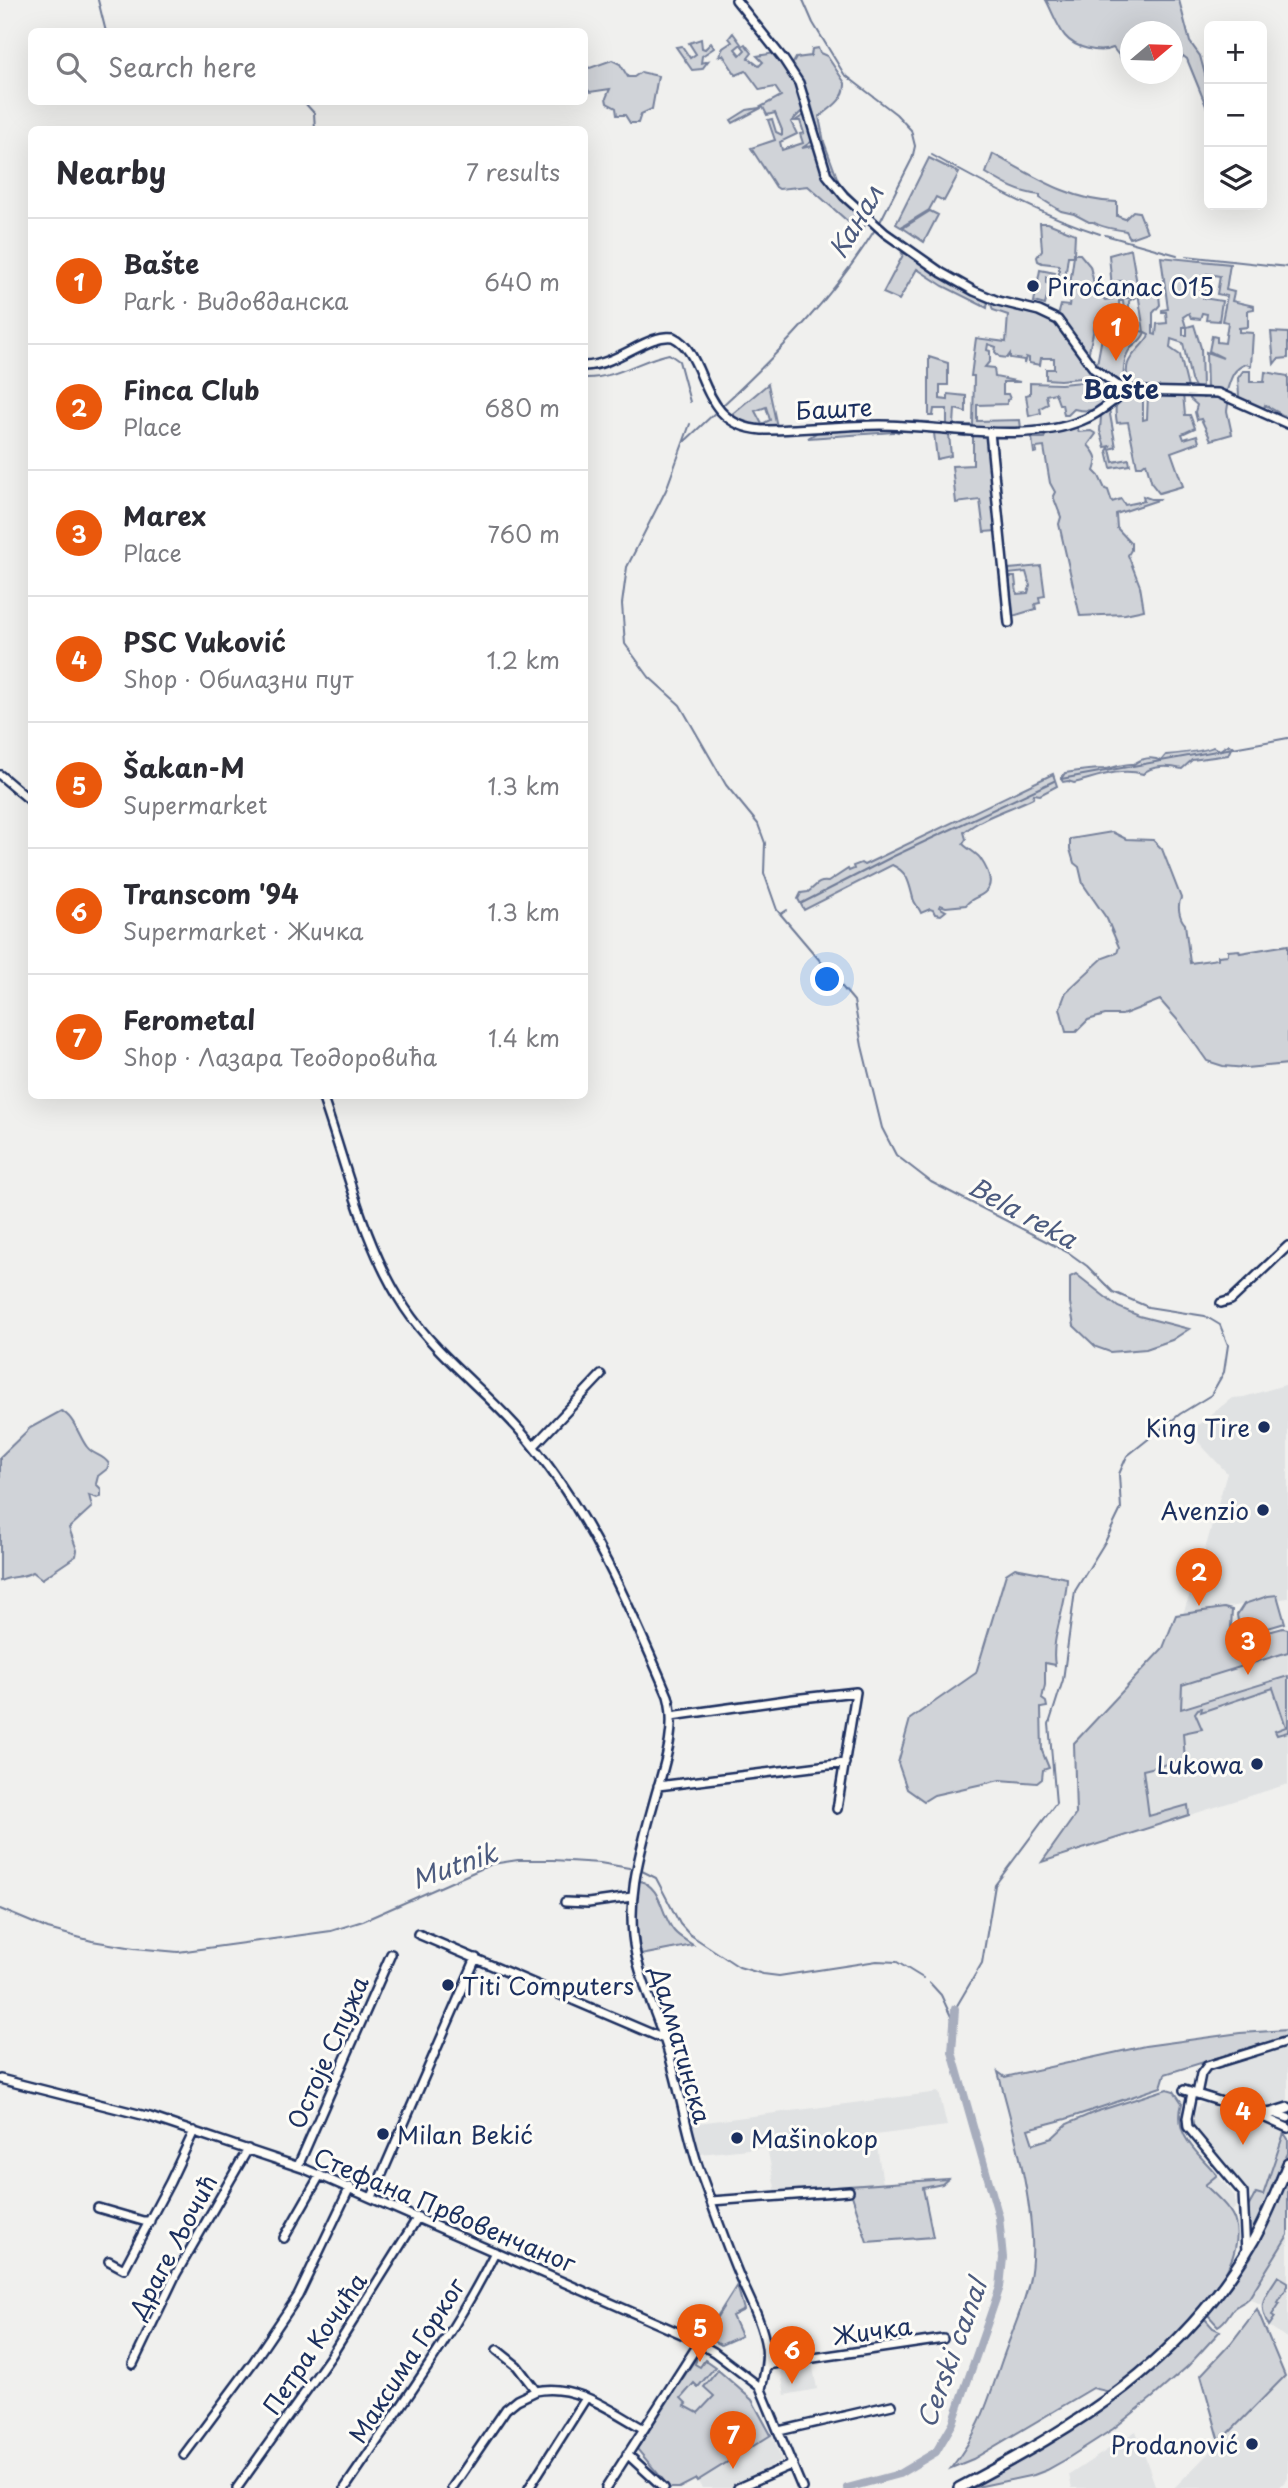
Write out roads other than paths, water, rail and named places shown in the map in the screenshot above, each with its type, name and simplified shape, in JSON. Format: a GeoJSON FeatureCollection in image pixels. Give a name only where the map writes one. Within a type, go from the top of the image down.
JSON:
{"type":"FeatureCollection","features":[{"type":"Feature","properties":{"kind":"main road"},"geometry":{"type":"LineString","coordinates":[[1272,2113],[1288,2108]]}},
{"type":"Feature","properties":{"kind":"main road"},"geometry":{"type":"LineString","coordinates":[[959,2488],[1060,2432],[1125,2387],[1187,2329],[1246,2252],[1270,2208],[1288,2164]]}},
{"type":"Feature","properties":{"kind":"street"},"geometry":{"type":"LineString","coordinates":[[736,0],[799,83],[827,175],[844,196],[885,233],[942,273],[974,291],[998,301],[1039,311],[1058,320],[1094,369],[1128,390],[1218,393],[1288,424]]}},
{"type":"Feature","properties":{"kind":"street","name":"Баште"},"geometry":{"type":"LineString","coordinates":[[588,366],[604,364],[656,339],[672,337],[687,348],[713,403],[745,427],[762,430],[881,425],[990,432],[1065,427],[1097,413],[1128,390]]}},
{"type":"Feature","properties":{"kind":"street"},"geometry":{"type":"LineString","coordinates":[[990,432],[1009,623]]}},
{"type":"Feature","properties":{"kind":"street"},"geometry":{"type":"LineString","coordinates":[[0,775],[28,799]]}},
{"type":"Feature","properties":{"kind":"street","name":"Далматинска"},"geometry":{"type":"LineString","coordinates":[[323,1099],[366,1227],[386,1275],[405,1308],[437,1349],[495,1404],[534,1446],[591,1532],[668,1696],[671,1716],[658,1786],[635,1877],[630,1915],[637,1959],[664,2039],[683,2116],[711,2201],[762,2330],[766,2347],[761,2389]]}},
{"type":"Feature","properties":{"kind":"street"},"geometry":{"type":"LineString","coordinates":[[1221,1303],[1231,1300],[1288,1246]]}},
{"type":"Feature","properties":{"kind":"street"},"geometry":{"type":"LineString","coordinates":[[534,1446],[601,1375]]}},
{"type":"Feature","properties":{"kind":"street"},"geometry":{"type":"LineString","coordinates":[[671,1716],[856,1692],[837,1809]]}},
{"type":"Feature","properties":{"kind":"street"},"geometry":{"type":"LineString","coordinates":[[658,1786],[845,1763]]}},
{"type":"Feature","properties":{"kind":"street"},"geometry":{"type":"LineString","coordinates":[[565,1902],[588,1903],[632,1897]]}},
{"type":"Feature","properties":{"kind":"street"},"geometry":{"type":"LineString","coordinates":[[418,1934],[664,2039]]}},
{"type":"Feature","properties":{"kind":"street","name":"Остоје Спужа"},"geometry":{"type":"LineString","coordinates":[[298,2166],[391,1954]]}},
{"type":"Feature","properties":{"kind":"street"},"geometry":{"type":"LineString","coordinates":[[372,2197],[476,1958]]}},
{"type":"Feature","properties":{"kind":"street"},"geometry":{"type":"LineString","coordinates":[[1246,2252],[1243,2193],[1188,2127],[1191,2092],[1207,2066],[1288,2041]]}},
{"type":"Feature","properties":{"kind":"street","name":"Стефана Првовенчаног"},"geometry":{"type":"LineString","coordinates":[[0,2080],[125,2110],[298,2166],[699,2343],[761,2389],[801,2484]]}},
{"type":"Feature","properties":{"kind":"street"},"geometry":{"type":"LineString","coordinates":[[1191,2092],[1251,2111],[1288,2128]]}},
{"type":"Feature","properties":{"kind":"street"},"geometry":{"type":"LineString","coordinates":[[1251,2111],[1288,2118]]}},
{"type":"Feature","properties":{"kind":"street"},"geometry":{"type":"LineString","coordinates":[[109,2261],[124,2269],[194,2131]]}},
{"type":"Feature","properties":{"kind":"street","name":"Драге Љочић"},"geometry":{"type":"LineString","coordinates":[[133,2364],[176,2274],[248,2148]]}},
{"type":"Feature","properties":{"kind":"street"},"geometry":{"type":"LineString","coordinates":[[284,2238],[320,2175]]}},
{"type":"Feature","properties":{"kind":"street"},"geometry":{"type":"LineString","coordinates":[[184,2455],[298,2296],[350,2187]]}},
{"type":"Feature","properties":{"kind":"street"},"geometry":{"type":"LineString","coordinates":[[711,2201],[849,2191]]}},
{"type":"Feature","properties":{"kind":"street"},"geometry":{"type":"LineString","coordinates":[[98,2208],[150,2221]]}},
{"type":"Feature","properties":{"kind":"street","name":"Петра Кочића"},"geometry":{"type":"LineString","coordinates":[[237,2488],[331,2356],[418,2217]]}},
{"type":"Feature","properties":{"kind":"street","name":"Максима Горког"},"geometry":{"type":"LineString","coordinates":[[345,2488],[441,2344],[483,2277],[495,2252]]}},
{"type":"Feature","properties":{"kind":"street","name":"Жичка"},"geometry":{"type":"LineString","coordinates":[[765,2365],[943,2339]]}},
{"type":"Feature","properties":{"kind":"street"},"geometry":{"type":"LineString","coordinates":[[606,2488],[699,2343]]}},
{"type":"Feature","properties":{"kind":"street"},"geometry":{"type":"LineString","coordinates":[[497,2350],[517,2366],[536,2391]]}},
{"type":"Feature","properties":{"kind":"street"},"geometry":{"type":"LineString","coordinates":[[452,2488],[506,2409],[536,2391],[554,2390],[586,2398],[644,2429]]}},
{"type":"Feature","properties":{"kind":"street"},"geometry":{"type":"LineString","coordinates":[[530,2488],[586,2398]]}},
{"type":"Feature","properties":{"kind":"street"},"geometry":{"type":"LineString","coordinates":[[779,2431],[892,2405]]}},
{"type":"Feature","properties":{"kind":"street"},"geometry":{"type":"LineString","coordinates":[[627,2454],[664,2488]]}},
{"type":"Feature","properties":{"kind":"street"},"geometry":{"type":"LineString","coordinates":[[738,2488],[793,2464]]}},
{"type":"Feature","properties":{"kind":"waterway","name":"Bela reka"},"geometry":{"type":"LineString","coordinates":[[98,0],[105,28]]}},
{"type":"Feature","properties":{"kind":"waterway","name":"Канал"},"geometry":{"type":"LineString","coordinates":[[803,0],[813,23],[844,74],[896,114],[911,130],[915,146],[912,159],[879,224]]}},
{"type":"Feature","properties":{"kind":"waterway","name":"Bela reka"},"geometry":{"type":"LineString","coordinates":[[307,105],[314,113],[315,126]]}},
{"type":"Feature","properties":{"kind":"waterway"},"geometry":{"type":"LineString","coordinates":[[932,155],[1035,209],[1100,234]]}},
{"type":"Feature","properties":{"kind":"waterway","name":"Канал"},"geometry":{"type":"LineString","coordinates":[[722,406],[805,322],[843,277],[876,228]]}},
{"type":"Feature","properties":{"kind":"waterway"},"geometry":{"type":"LineString","coordinates":[[1105,235],[1177,255]]}},
{"type":"Feature","properties":{"kind":"waterway"},"geometry":{"type":"LineString","coordinates":[[1186,256],[1288,267]]}},
{"type":"Feature","properties":{"kind":"waterway","name":"Bela reka"},"geometry":{"type":"LineString","coordinates":[[588,378],[607,376],[669,354],[679,361],[690,402]]}},
{"type":"Feature","properties":{"kind":"waterway","name":"Канал"},"geometry":{"type":"LineString","coordinates":[[684,442],[718,410]]}},
{"type":"Feature","properties":{"kind":"waterway","name":"Bela reka"},"geometry":{"type":"LineString","coordinates":[[690,424],[666,490],[627,567],[622,604],[625,644],[649,677],[680,705],[726,785],[758,824],[765,843],[764,873],[777,910],[854,1001],[882,1128],[896,1155],[931,1182],[1069,1253],[1087,1266],[1113,1292],[1148,1307],[1205,1316],[1220,1325],[1228,1345],[1224,1372],[1211,1395],[1180,1414],[1127,1456],[1119,1474],[1121,1509],[1105,1542],[1075,1591],[1063,1680],[1049,1724],[1056,1803],[995,1885],[982,1963],[955,2009]]}},
{"type":"Feature","properties":{"kind":"waterway"},"geometry":{"type":"LineString","coordinates":[[1061,779],[1288,738]]}},
{"type":"Feature","properties":{"kind":"waterway"},"geometry":{"type":"LineString","coordinates":[[802,903],[892,857],[1054,781]]}},
{"type":"Feature","properties":{"kind":"waterway"},"geometry":{"type":"LineString","coordinates":[[781,914],[787,910]]}},
{"type":"Feature","properties":{"kind":"waterway","name":"Mutnik"},"geometry":{"type":"LineString","coordinates":[[0,1909],[48,1929],[92,1941],[178,1952],[331,1931],[363,1921],[492,1864],[518,1860],[553,1860],[600,1863],[635,1869]]}},
{"type":"Feature","properties":{"kind":"waterway","name":"Mutnik"},"geometry":{"type":"LineString","coordinates":[[640,1870],[656,1878],[680,1924],[689,1934],[739,1967],[779,1976],[877,1961],[897,1962],[923,1978]]}},
{"type":"Feature","properties":{"kind":"waterway","name":"Mutnik"},"geometry":{"type":"LineString","coordinates":[[930,1983],[941,1995],[954,2023]]}},
{"type":"Feature","properties":{"kind":"waterway","name":"Cerski canal"},"geometry":{"type":"LineString","coordinates":[[847,2488],[899,2474],[936,2452],[953,2423],[1000,2287],[1003,2258],[999,2217],[952,2052],[955,2009]]}},
{"type":"Feature","properties":{"kind":"place","name":"Piroćanac 015"},"geometry":{"type":"Point","coordinates":[1033,286]}},
{"type":"Feature","properties":{"kind":"place","name":"Bašte"},"geometry":{"type":"Point","coordinates":[1116,361]}},
{"type":"Feature","properties":{"kind":"place","name":"King Tire"},"geometry":{"type":"Point","coordinates":[1264,1427]}},
{"type":"Feature","properties":{"kind":"place","name":"Avenzio"},"geometry":{"type":"Point","coordinates":[1263,1510]}},
{"type":"Feature","properties":{"kind":"place","name":"Finca Club"},"geometry":{"type":"Point","coordinates":[1199,1606]}},
{"type":"Feature","properties":{"kind":"place","name":"Marex"},"geometry":{"type":"Point","coordinates":[1248,1675]}},
{"type":"Feature","properties":{"kind":"place","name":"Lukowa"},"geometry":{"type":"Point","coordinates":[1257,1764]}},
{"type":"Feature","properties":{"kind":"place","name":"Titi Computers"},"geometry":{"type":"Point","coordinates":[448,1985]}},
{"type":"Feature","properties":{"kind":"place","name":"Milan Bekić"},"geometry":{"type":"Point","coordinates":[383,2134]}},
{"type":"Feature","properties":{"kind":"place","name":"Mašinokop"},"geometry":{"type":"Point","coordinates":[737,2138]}},
{"type":"Feature","properties":{"kind":"place","name":"PSC Vuković"},"geometry":{"type":"Point","coordinates":[1243,2145]}},
{"type":"Feature","properties":{"kind":"place","name":"Šakan-M"},"geometry":{"type":"Point","coordinates":[700,2362]}},
{"type":"Feature","properties":{"kind":"place","name":"Transcom '94"},"geometry":{"type":"Point","coordinates":[792,2384]}},
{"type":"Feature","properties":{"kind":"place","name":"Prodanović"},"geometry":{"type":"Point","coordinates":[1252,2444]}},
{"type":"Feature","properties":{"kind":"place","name":"Ferometal"},"geometry":{"type":"Point","coordinates":[733,2469]}},
{"type":"Feature","properties":{"kind":"district","name":"Bašte"},"geometry":{"type":"Point","coordinates":[1121,388]}}]}
